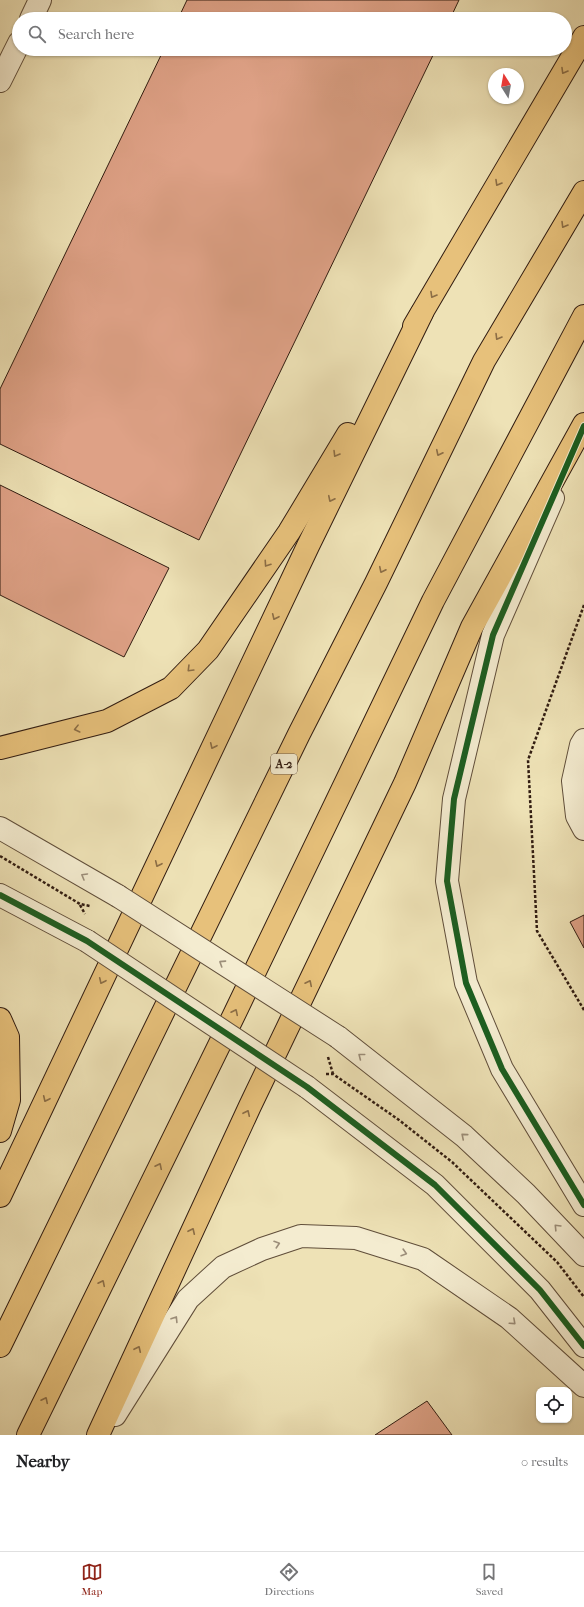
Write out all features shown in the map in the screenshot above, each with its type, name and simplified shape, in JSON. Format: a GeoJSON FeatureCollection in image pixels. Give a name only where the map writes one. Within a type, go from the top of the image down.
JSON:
{"type":"FeatureCollection","features":[{"type":"Feature","properties":{"kind":"highway"},"geometry":{"type":"LineString","coordinates":[[0,748],[106,721],[171,688],[208,650],[289,532],[422,313],[584,37]]}},
{"type":"Feature","properties":{"kind":"highway","name":"A-2"},"geometry":{"type":"LineString","coordinates":[[0,1346],[295,741],[376,583],[484,361],[584,192]]}},
{"type":"Feature","properties":{"kind":"highway"},"geometry":{"type":"LineString","coordinates":[[0,1196],[308,546],[422,313]]}},
{"type":"Feature","properties":{"kind":"highway"},"geometry":{"type":"LineString","coordinates":[[28,1435],[229,1024],[433,601],[584,316]]}},
{"type":"Feature","properties":{"kind":"highway"},"geometry":{"type":"LineString","coordinates":[[98,1435],[250,1106],[405,783],[472,627],[584,425]]}},
{"type":"Feature","properties":{"kind":"highway"},"geometry":{"type":"LineString","coordinates":[[0,1019],[8,1037],[9,1100],[0,1131]]}},
{"type":"Feature","properties":{"kind":"street"},"geometry":{"type":"LineString","coordinates":[[34,12],[40,0]]}},
{"type":"Feature","properties":{"kind":"street"},"geometry":{"type":"LineString","coordinates":[[0,81],[12,56]]}},
{"type":"Feature","properties":{"kind":"street"},"geometry":{"type":"LineString","coordinates":[[584,425],[493,635],[454,799],[447,881],[466,983],[502,1069],[584,1205]]}},
{"type":"Feature","properties":{"kind":"street"},"geometry":{"type":"LineString","coordinates":[[584,740],[581,745],[573,781],[578,816],[584,829]]}},
{"type":"Feature","properties":{"kind":"street"},"geometry":{"type":"LineString","coordinates":[[0,828],[118,896],[464,1136],[526,1194],[584,1255]]}},
{"type":"Feature","properties":{"kind":"street"},"geometry":{"type":"LineString","coordinates":[[0,895],[87,942],[314,1081],[435,1185],[540,1290],[584,1346]]}},
{"type":"Feature","properties":{"kind":"street"},"geometry":{"type":"LineString","coordinates":[[103,1435],[188,1299],[223,1268],[262,1249],[301,1236],[356,1238],[423,1259],[509,1318],[584,1386]]}},
{"type":"Feature","properties":{"kind":"path"},"geometry":{"type":"LineString","coordinates":[[584,605],[528,760],[537,931],[584,1010]]}},
{"type":"Feature","properties":{"kind":"path"},"geometry":{"type":"LineString","coordinates":[[0,856],[80,904]]}},
{"type":"Feature","properties":{"kind":"path"},"geometry":{"type":"LineString","coordinates":[[332,1045],[333,1074]]}},
{"type":"Feature","properties":{"kind":"path"},"geometry":{"type":"LineString","coordinates":[[314,1081],[333,1074]]}},
{"type":"Feature","properties":{"kind":"path"},"geometry":{"type":"LineString","coordinates":[[333,1074],[399,1120],[452,1162],[557,1262],[584,1297]]}},
{"type":"Feature","properties":{"kind":"building"},"geometry":{"type":"Polygon","coordinates":[[[187,0],[459,0],[453,12],[181,12],[187,0]]]}},
{"type":"Feature","properties":{"kind":"building"},"geometry":{"type":"Polygon","coordinates":[[[161,56],[433,56],[199,540],[0,444],[0,389],[161,56]]]}},
{"type":"Feature","properties":{"kind":"building"},"geometry":{"type":"Polygon","coordinates":[[[0,485],[169,568],[124,657],[0,595],[0,485]]]}},
{"type":"Feature","properties":{"kind":"building"},"geometry":{"type":"Polygon","coordinates":[[[584,915],[584,948],[570,922],[584,915]]]}},
{"type":"Feature","properties":{"kind":"building"},"geometry":{"type":"Polygon","coordinates":[[[427,1401],[452,1435],[375,1435],[427,1401]]]}},
{"type":"Feature","properties":{"kind":"cycle path"},"geometry":{"type":"LineString","coordinates":[[584,426],[493,635],[454,799],[447,881],[466,983],[502,1069],[584,1205]]}},
{"type":"Feature","properties":{"kind":"cycle path"},"geometry":{"type":"LineString","coordinates":[[0,895],[87,941],[307,1087],[435,1185],[540,1290],[584,1346]]}}]}
